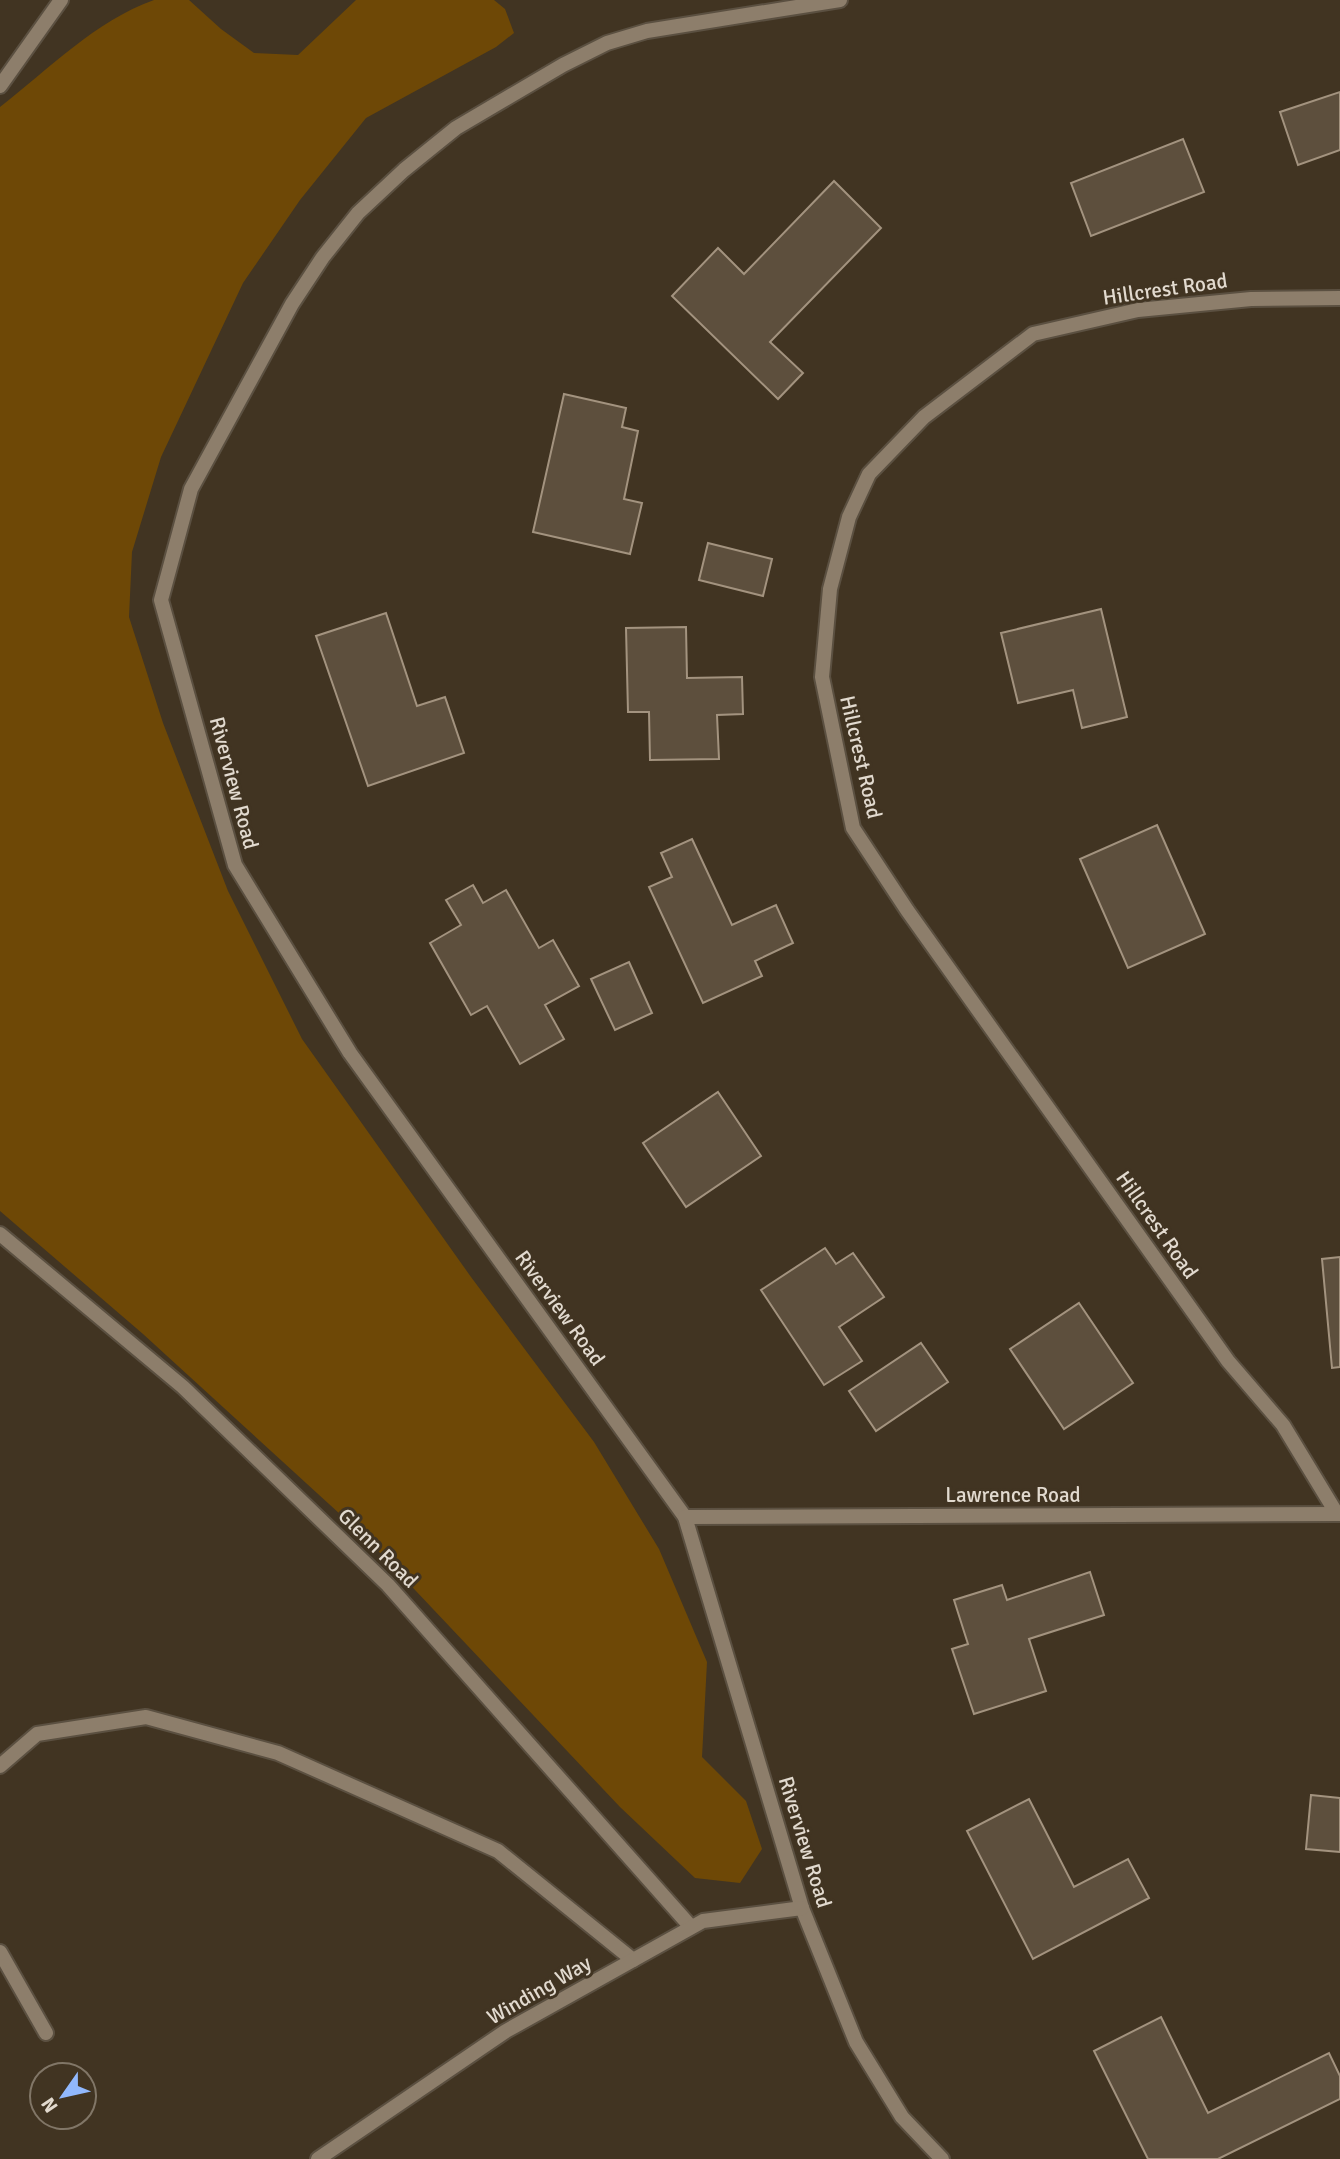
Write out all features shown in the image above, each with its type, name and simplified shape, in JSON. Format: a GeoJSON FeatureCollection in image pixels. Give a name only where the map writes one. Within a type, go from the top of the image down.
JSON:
{"type":"FeatureCollection","features":[{"type":"Feature","properties":{"kind":"street"},"geometry":{"type":"LineString","coordinates":[[0,86],[61,0]]}},
{"type":"Feature","properties":{"kind":"street","name":"Riverview Road"},"geometry":{"type":"LineString","coordinates":[[840,0],[647,31],[607,43],[563,65],[456,128],[404,170],[358,213],[323,257],[292,304],[191,489],[162,600],[235,865],[350,1053],[685,1517],[802,1909],[856,2042],[902,2117],[942,2159]]}},
{"type":"Feature","properties":{"kind":"street","name":"Hillcrest Road"},"geometry":{"type":"LineString","coordinates":[[1339,1514],[1283,1425],[1228,1361],[915,920],[853,828],[822,677],[830,589],[849,517],[869,474],[924,417],[1032,334],[1138,310],[1251,299],[1340,298]]}},
{"type":"Feature","properties":{"kind":"street","name":"Glenn Road"},"geometry":{"type":"LineString","coordinates":[[0,1234],[183,1387],[388,1585],[691,1927]]}},
{"type":"Feature","properties":{"kind":"street","name":"Lawrence Road"},"geometry":{"type":"LineString","coordinates":[[685,1517],[1339,1514]]}},
{"type":"Feature","properties":{"kind":"street"},"geometry":{"type":"LineString","coordinates":[[0,1766],[37,1734],[145,1717],[278,1754],[498,1851],[633,1960]]}},
{"type":"Feature","properties":{"kind":"street","name":"Winding Way"},"geometry":{"type":"LineString","coordinates":[[318,2159],[506,2031],[691,1927],[703,1921],[802,1909]]}},
{"type":"Feature","properties":{"kind":"street"},"geometry":{"type":"LineString","coordinates":[[0,1952],[46,2033]]}},
{"type":"Feature","properties":{"kind":"shaded area"},"geometry":{"type":"Polygon","coordinates":[[[154,0],[189,0],[221,29],[254,53],[298,55],[356,0],[494,0],[505,9],[514,33],[496,47],[366,118],[300,200],[243,283],[161,457],[132,552],[129,617],[163,723],[228,891],[302,1039],[471,1277],[594,1442],[659,1549],[707,1662],[702,1757],[746,1801],[762,1849],[740,1883],[695,1878],[620,1807],[364,1536],[143,1334],[0,1211],[0,107],[92,33],[132,9],[154,0]]]}},
{"type":"Feature","properties":{"kind":"building"},"geometry":{"type":"Polygon","coordinates":[[[1340,92],[1340,150],[1298,165],[1280,112],[1340,92]]]}},
{"type":"Feature","properties":{"kind":"building"},"geometry":{"type":"Polygon","coordinates":[[[1183,139],[1204,192],[1091,236],[1071,183],[1183,139]]]}},
{"type":"Feature","properties":{"kind":"building"},"geometry":{"type":"Polygon","coordinates":[[[834,181],[881,228],[770,342],[803,373],[778,399],[672,296],[718,248],[744,274],[834,181]]]}},
{"type":"Feature","properties":{"kind":"building"},"geometry":{"type":"Polygon","coordinates":[[[564,394],[626,408],[622,427],[638,431],[624,499],[642,503],[630,554],[533,532],[564,394]]]}},
{"type":"Feature","properties":{"kind":"building"},"geometry":{"type":"Polygon","coordinates":[[[708,543],[772,559],[763,596],[699,580],[708,543]]]}},
{"type":"Feature","properties":{"kind":"building"},"geometry":{"type":"Polygon","coordinates":[[[1101,609],[1127,717],[1082,728],[1073,690],[1018,703],[1001,633],[1101,609]]]}},
{"type":"Feature","properties":{"kind":"building"},"geometry":{"type":"Polygon","coordinates":[[[386,613],[417,706],[445,697],[464,753],[368,786],[316,636],[386,613]]]}},
{"type":"Feature","properties":{"kind":"building"},"geometry":{"type":"Polygon","coordinates":[[[686,627],[687,678],[742,677],[743,714],[717,715],[719,759],[650,760],[649,712],[628,712],[626,628],[686,627]]]}},
{"type":"Feature","properties":{"kind":"building"},"geometry":{"type":"Polygon","coordinates":[[[1157,825],[1205,934],[1128,968],[1080,859],[1157,825]]]}},
{"type":"Feature","properties":{"kind":"building"},"geometry":{"type":"Polygon","coordinates":[[[692,839],[732,925],[776,905],[793,943],[755,961],[762,976],[703,1003],[649,887],[672,877],[661,853],[692,839]]]}},
{"type":"Feature","properties":{"kind":"building"},"geometry":{"type":"Polygon","coordinates":[[[473,885],[483,903],[506,890],[539,948],[553,940],[579,986],[545,1005],[564,1039],[520,1064],[487,1006],[471,1015],[430,943],[461,925],[446,900],[473,885]]]}},
{"type":"Feature","properties":{"kind":"building"},"geometry":{"type":"Polygon","coordinates":[[[629,962],[652,1013],[615,1030],[591,979],[629,962]]]}},
{"type":"Feature","properties":{"kind":"building"},"geometry":{"type":"Polygon","coordinates":[[[718,1092],[761,1156],[686,1207],[643,1143],[718,1092]]]}},
{"type":"Feature","properties":{"kind":"building"},"geometry":{"type":"Polygon","coordinates":[[[825,1248],[836,1264],[853,1253],[884,1297],[839,1327],[862,1361],[824,1385],[761,1290],[825,1248]]]}},
{"type":"Feature","properties":{"kind":"building"},"geometry":{"type":"Polygon","coordinates":[[[1340,1257],[1340,1367],[1332,1368],[1322,1259],[1340,1257]]]}},
{"type":"Feature","properties":{"kind":"building"},"geometry":{"type":"Polygon","coordinates":[[[1079,1303],[1133,1383],[1064,1429],[1010,1349],[1079,1303]]]}},
{"type":"Feature","properties":{"kind":"building"},"geometry":{"type":"Polygon","coordinates":[[[921,1343],[948,1382],[876,1431],[849,1391],[921,1343]]]}},
{"type":"Feature","properties":{"kind":"building"},"geometry":{"type":"Polygon","coordinates":[[[1090,1572],[1104,1615],[1029,1639],[1046,1691],[974,1714],[952,1649],[968,1644],[954,1600],[1002,1585],[1007,1600],[1090,1572]]]}},
{"type":"Feature","properties":{"kind":"building"},"geometry":{"type":"Polygon","coordinates":[[[1311,1795],[1340,1798],[1340,1852],[1306,1849],[1311,1795]]]}},
{"type":"Feature","properties":{"kind":"building"},"geometry":{"type":"Polygon","coordinates":[[[1029,1799],[1074,1887],[1128,1859],[1149,1898],[1033,1959],[967,1831],[1029,1799]]]}},
{"type":"Feature","properties":{"kind":"building"},"geometry":{"type":"Polygon","coordinates":[[[1161,2017],[1208,2113],[1329,2053],[1340,2076],[1340,2099],[1218,2159],[1148,2159],[1094,2051],[1161,2017]]]}}]}
